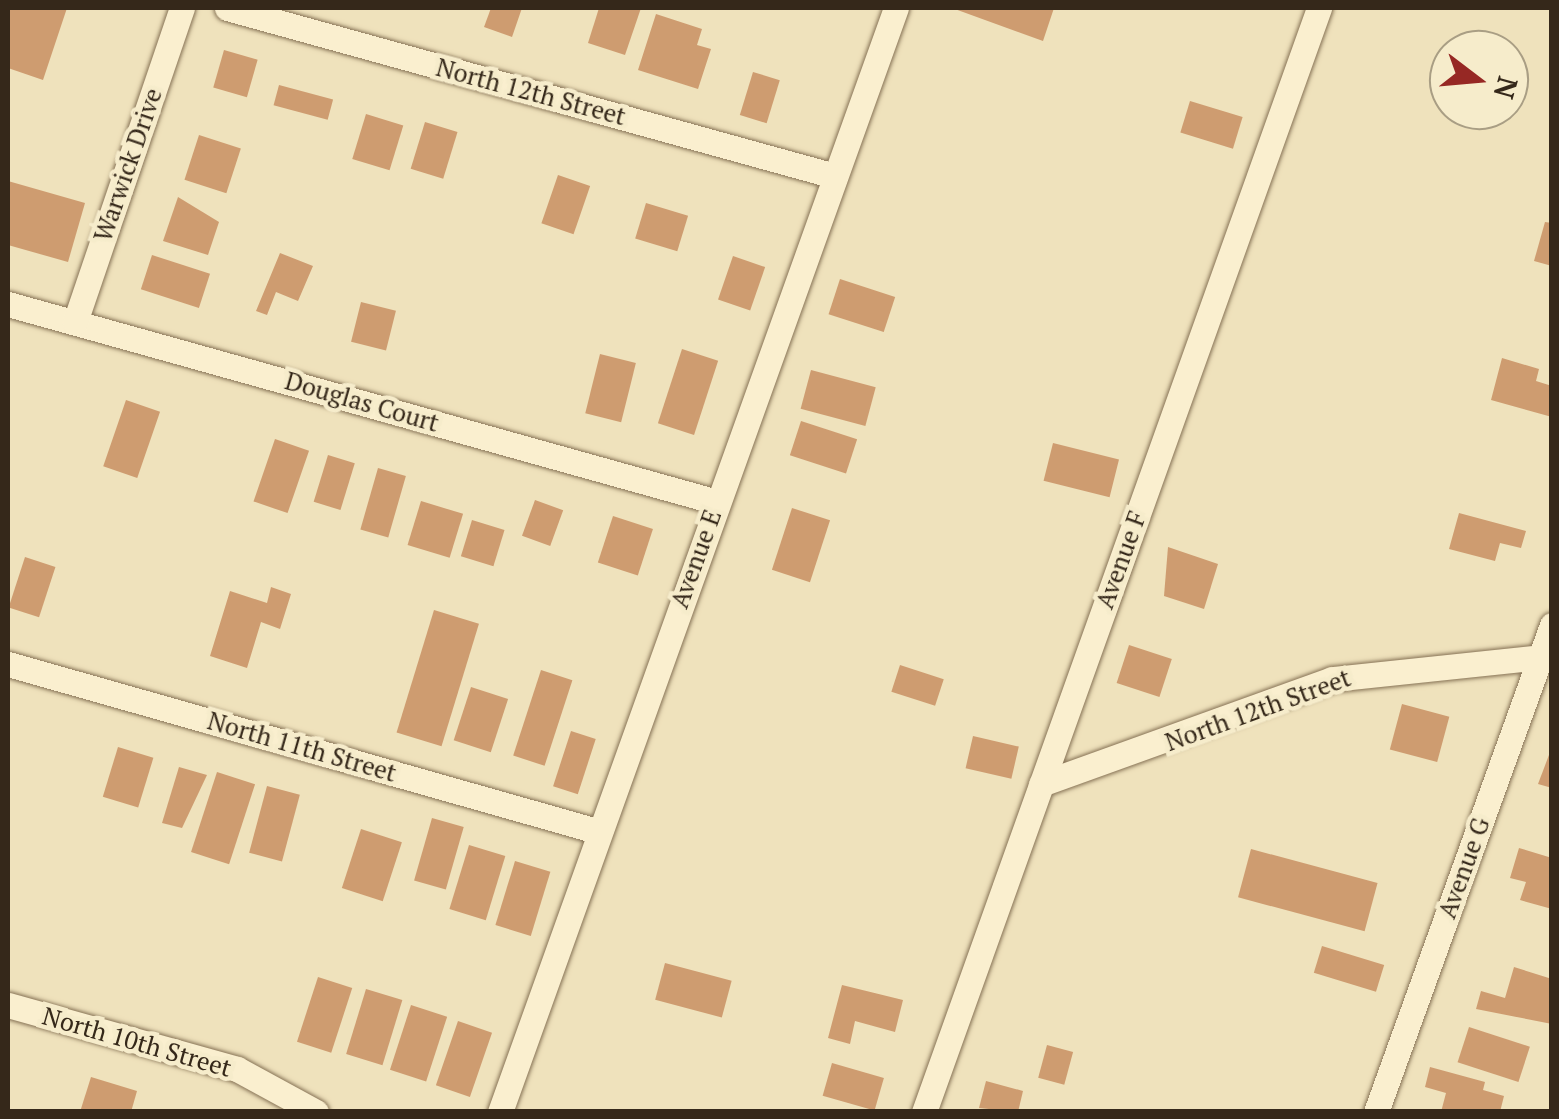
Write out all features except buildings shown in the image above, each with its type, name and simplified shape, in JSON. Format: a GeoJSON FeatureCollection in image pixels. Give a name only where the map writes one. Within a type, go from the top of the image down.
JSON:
{"type":"FeatureCollection","features":[{"type":"Feature","properties":{"kind":"street","name":"Warwick Drive"},"geometry":{"type":"LineString","coordinates":[[75,322],[182,8]]}},
{"type":"Feature","properties":{"kind":"street","name":"North 12th Street"},"geometry":{"type":"LineString","coordinates":[[227,8],[836,176]]}},
{"type":"Feature","properties":{"kind":"street","name":"Avenue E"},"geometry":{"type":"LineString","coordinates":[[500,1112],[597,831],[896,8]]}},
{"type":"Feature","properties":{"kind":"street","name":"Avenue F"},"geometry":{"type":"LineString","coordinates":[[924,1112],[1318,8]]}},
{"type":"Feature","properties":{"kind":"street","name":"Douglas Court"},"geometry":{"type":"LineString","coordinates":[[8,304],[717,502]]}},
{"type":"Feature","properties":{"kind":"street","name":"Avenue G"},"geometry":{"type":"LineString","coordinates":[[1376,1112],[1552,625]]}},
{"type":"Feature","properties":{"kind":"street","name":"North 12th Street"},"geometry":{"type":"LineString","coordinates":[[1041,784],[1332,679],[1540,657]]}},
{"type":"Feature","properties":{"kind":"street","name":"North 11th Street"},"geometry":{"type":"LineString","coordinates":[[8,664],[597,831]]}},
{"type":"Feature","properties":{"kind":"street","name":"North 10th Street"},"geometry":{"type":"LineString","coordinates":[[8,1005],[237,1069],[316,1112]]}}]}
